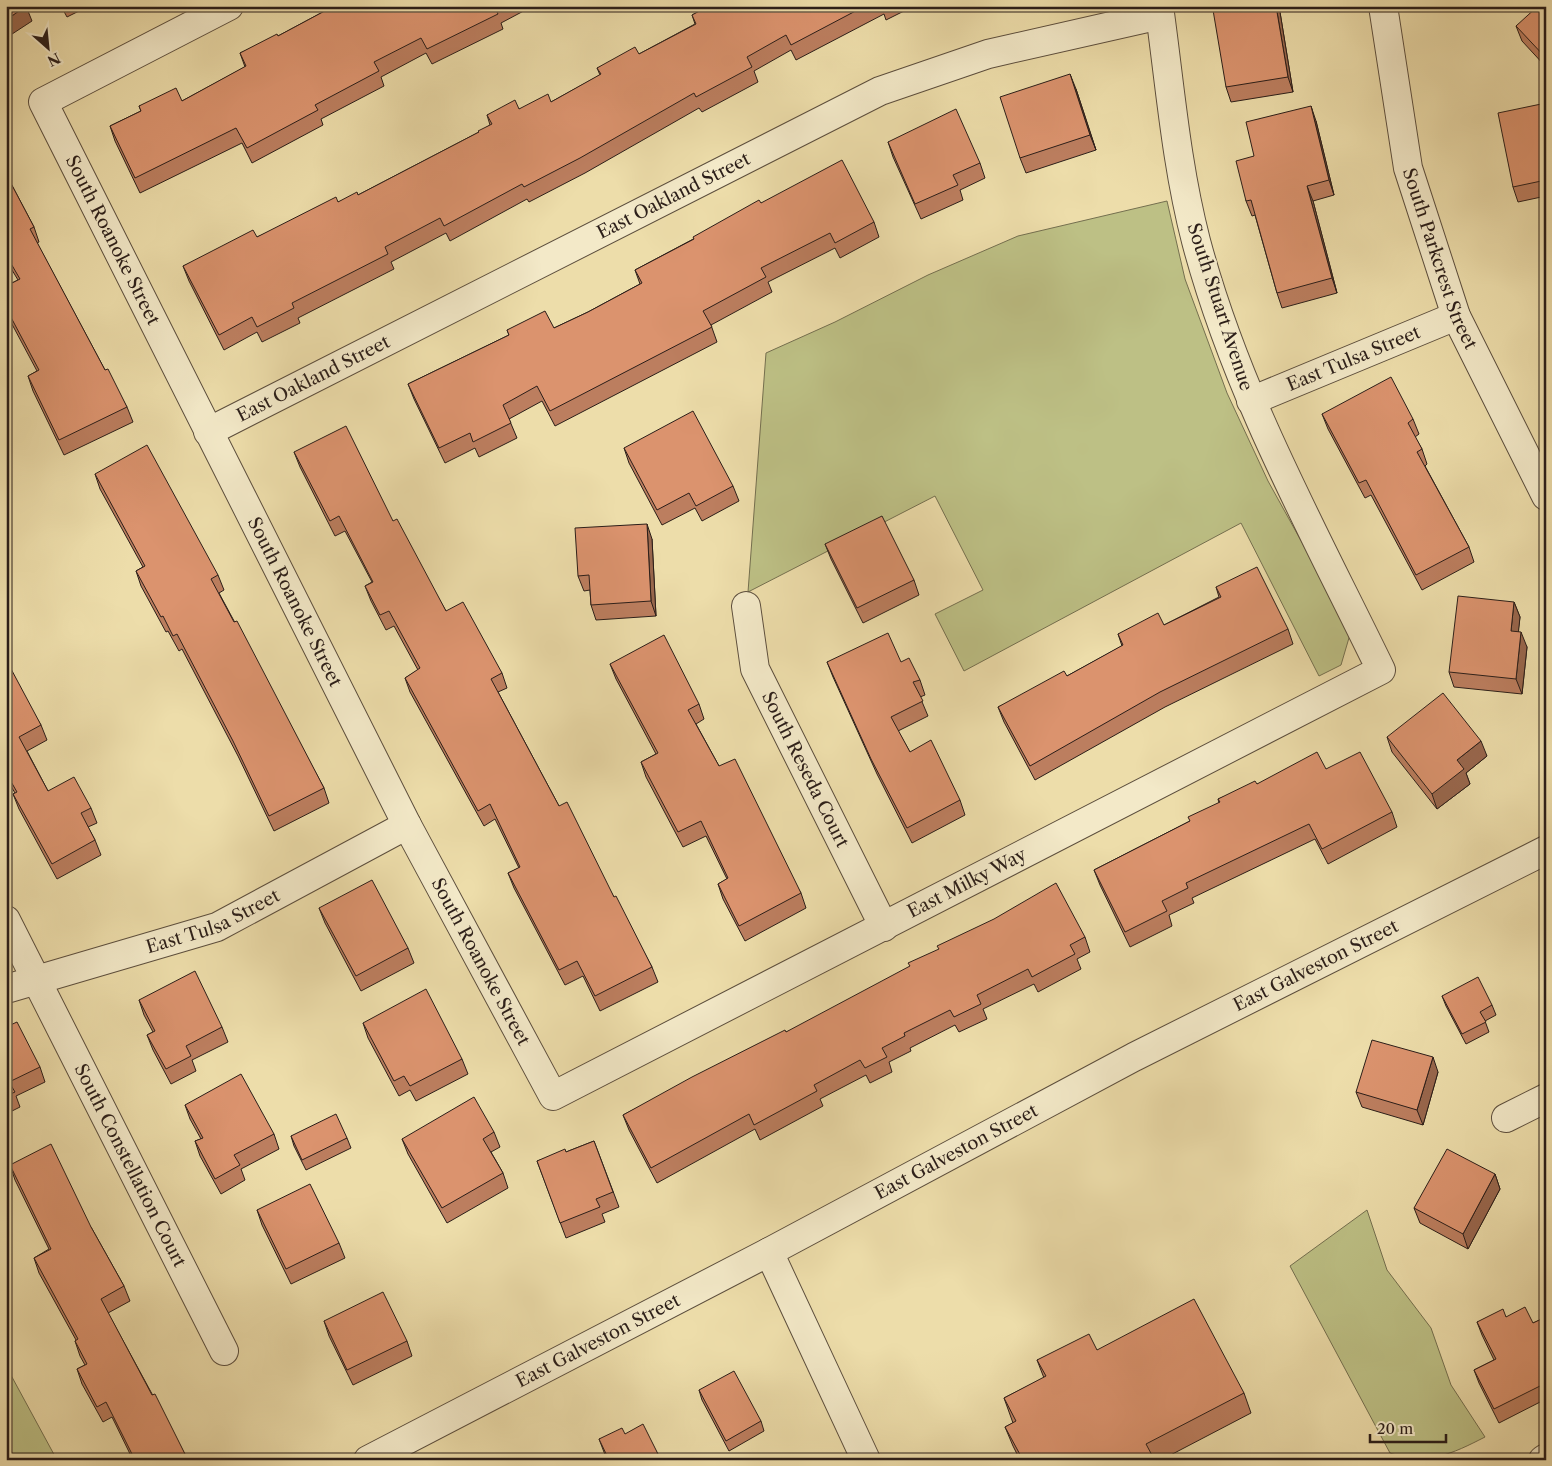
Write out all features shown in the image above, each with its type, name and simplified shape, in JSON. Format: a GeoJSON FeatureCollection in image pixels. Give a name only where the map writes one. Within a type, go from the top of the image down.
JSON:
{"type":"FeatureCollection","features":[{"type":"Feature","properties":{"kind":"street","name":"South Roanoke Street"},"geometry":{"type":"LineString","coordinates":[[229,6],[44,102],[208,432],[408,825],[554,1096]]}},
{"type":"Feature","properties":{"kind":"street","name":"South Parkcrest Street"},"geometry":{"type":"LineString","coordinates":[[1383,6],[1408,168],[1456,316],[1546,496]]}},
{"type":"Feature","properties":{"kind":"street","name":"South Stuart Avenue"},"geometry":{"type":"LineString","coordinates":[[1159,10],[1177,151],[1196,240],[1231,352],[1251,401],[1381,670]]}},
{"type":"Feature","properties":{"kind":"street","name":"East Oakland Street"},"geometry":{"type":"LineString","coordinates":[[208,432],[880,91],[988,54],[1159,10]]}},
{"type":"Feature","properties":{"kind":"street","name":"East Tulsa Street"},"geometry":{"type":"LineString","coordinates":[[1251,401],[1456,316]]}},
{"type":"Feature","properties":{"kind":"street","name":"South Reseda Court"},"geometry":{"type":"LineString","coordinates":[[746,606],[755,669],[884,927]]}},
{"type":"Feature","properties":{"kind":"street","name":"East Milky Way"},"geometry":{"type":"LineString","coordinates":[[554,1096],[1381,670]]}},
{"type":"Feature","properties":{"kind":"street","name":"East Tulsa Street"},"geometry":{"type":"LineString","coordinates":[[6,989],[217,927],[408,825]]}},
{"type":"Feature","properties":{"kind":"street","name":"East Galveston Street"},"geometry":{"type":"LineString","coordinates":[[368,1460],[769,1252],[1134,1057],[1546,850]]}},
{"type":"Feature","properties":{"kind":"street","name":"South Constellation Court"},"geometry":{"type":"LineString","coordinates":[[6,920],[224,1351]]}},
{"type":"Feature","properties":{"kind":"street"},"geometry":{"type":"LineString","coordinates":[[1506,1118],[1546,1098]]}},
{"type":"Feature","properties":{"kind":"street"},"geometry":{"type":"LineString","coordinates":[[769,1252],[858,1457]]}},
{"type":"Feature","properties":{"kind":"green space"},"geometry":{"type":"Polygon","coordinates":[[[1167,201],[1185,279],[1227,393],[1268,481],[1351,631],[1341,665],[1319,676],[1241,523],[964,671],[935,614],[983,590],[935,496],[748,592],[766,353],[835,322],[928,275],[1018,236],[1167,201]]]}},
{"type":"Feature","properties":{"kind":"green space"},"geometry":{"type":"Polygon","coordinates":[[[1367,1210],[1387,1270],[1431,1328],[1451,1385],[1485,1437],[1450,1453],[1427,1458],[1415,1458],[1390,1453],[1290,1266],[1367,1210]]]}},
{"type":"Feature","properties":{"kind":"green space"},"geometry":{"type":"Polygon","coordinates":[[[6,1366],[57,1460],[6,1460],[6,1366]]]}},
{"type":"Feature","properties":{"kind":"building"},"geometry":{"type":"Polygon","coordinates":[[[6,6],[26,6],[6,20],[6,6]]]}},
{"type":"Feature","properties":{"kind":"building"},"geometry":{"type":"Polygon","coordinates":[[[334,6],[499,6],[495,8],[498,14],[427,49],[421,38],[374,62],[379,71],[315,105],[318,110],[247,148],[236,128],[135,178],[110,126],[141,111],[139,106],[176,88],[182,101],[246,66],[240,53],[277,34],[278,36],[334,6]]]}},
{"type":"Feature","properties":{"kind":"building"},"geometry":{"type":"Polygon","coordinates":[[[709,6],[865,6],[791,45],[786,35],[747,57],[752,67],[696,97],[694,93],[580,158],[524,187],[522,184],[444,226],[440,218],[385,247],[388,254],[292,303],[294,308],[257,327],[252,317],[219,335],[183,266],[253,230],[257,237],[336,197],[338,202],[357,192],[358,195],[479,132],[492,124],[487,115],[515,100],[519,109],[548,94],[551,102],[601,74],[597,68],[635,47],[639,54],[696,24],[692,15],[709,6]]]}},
{"type":"Feature","properties":{"kind":"building"},"geometry":{"type":"Polygon","coordinates":[[[1222,6],[1276,6],[1288,77],[1226,87],[1213,10],[1222,8],[1222,6]]]}},
{"type":"Feature","properties":{"kind":"building"},"geometry":{"type":"Polygon","coordinates":[[[1538,6],[1546,6],[1546,58],[1516,26],[1538,6]]]}},
{"type":"Feature","properties":{"kind":"building"},"geometry":{"type":"Polygon","coordinates":[[[1070,74],[1090,135],[1020,158],[1000,97],[1070,74]]]}},
{"type":"Feature","properties":{"kind":"building"},"geometry":{"type":"Polygon","coordinates":[[[1546,103],[1546,180],[1513,187],[1498,113],[1546,103]]]}},
{"type":"Feature","properties":{"kind":"building"},"geometry":{"type":"Polygon","coordinates":[[[1311,106],[1329,180],[1307,186],[1332,278],[1277,293],[1251,200],[1246,201],[1236,161],[1254,156],[1246,122],[1311,106]]]}},
{"type":"Feature","properties":{"kind":"building"},"geometry":{"type":"Polygon","coordinates":[[[956,109],[980,163],[953,175],[958,185],[915,204],[888,142],[956,109]]]}},
{"type":"Feature","properties":{"kind":"building"},"geometry":{"type":"Polygon","coordinates":[[[842,160],[874,222],[835,243],[830,233],[761,268],[766,277],[703,311],[712,327],[550,411],[537,386],[503,405],[511,423],[473,442],[470,433],[439,448],[408,384],[509,335],[507,330],[545,311],[554,328],[588,312],[642,283],[635,270],[694,239],[693,237],[759,200],[761,203],[842,160]]]}},
{"type":"Feature","properties":{"kind":"building"},"geometry":{"type":"Polygon","coordinates":[[[6,174],[34,227],[30,229],[105,370],[108,369],[127,407],[59,440],[28,376],[39,370],[6,308],[6,286],[20,279],[6,255],[6,174]]]}},
{"type":"Feature","properties":{"kind":"building"},"geometry":{"type":"Polygon","coordinates":[[[1391,377],[1413,419],[1408,423],[1422,449],[1417,452],[1469,547],[1416,575],[1366,480],[1359,483],[1322,414],[1391,377]]]}},
{"type":"Feature","properties":{"kind":"building"},"geometry":{"type":"Polygon","coordinates":[[[693,411],[733,486],[696,506],[689,493],[657,510],[624,448],[693,411]]]}},
{"type":"Feature","properties":{"kind":"building"},"geometry":{"type":"Polygon","coordinates":[[[346,426],[393,521],[397,519],[446,611],[463,602],[502,673],[491,679],[559,806],[567,802],[614,897],[616,896],[652,967],[595,996],[577,961],[559,970],[508,873],[520,867],[490,804],[478,811],[405,678],[420,668],[389,611],[380,615],[365,586],[373,582],[339,516],[330,521],[294,452],[346,426]]]}},
{"type":"Feature","properties":{"kind":"building"},"geometry":{"type":"Polygon","coordinates":[[[147,445],[218,575],[211,579],[234,622],[237,621],[324,788],[269,816],[233,741],[177,634],[173,636],[136,571],[145,566],[95,474],[147,445]]]}},
{"type":"Feature","properties":{"kind":"building"},"geometry":{"type":"Polygon","coordinates":[[[882,516],[914,580],[857,608],[825,544],[882,516]]]}},
{"type":"Feature","properties":{"kind":"building"},"geometry":{"type":"Polygon","coordinates":[[[647,524],[651,601],[591,605],[589,575],[578,576],[575,528],[647,524]]]}},
{"type":"Feature","properties":{"kind":"building"},"geometry":{"type":"Polygon","coordinates":[[[1257,567],[1288,629],[1160,692],[1030,766],[998,707],[1064,671],[1067,676],[1123,645],[1118,634],[1158,613],[1164,625],[1221,597],[1216,587],[1257,567]]]}},
{"type":"Feature","properties":{"kind":"building"},"geometry":{"type":"Polygon","coordinates":[[[1458,596],[1514,602],[1511,631],[1521,632],[1516,679],[1449,672],[1458,596]]]}},
{"type":"Feature","properties":{"kind":"building"},"geometry":{"type":"Polygon","coordinates":[[[888,633],[901,662],[909,658],[920,680],[913,682],[923,701],[891,717],[910,752],[931,740],[960,800],[907,828],[871,759],[827,662],[888,633]]]}},
{"type":"Feature","properties":{"kind":"building"},"geometry":{"type":"Polygon","coordinates":[[[664,635],[699,704],[688,710],[719,766],[735,759],[801,893],[739,926],[718,884],[728,878],[701,821],[678,832],[641,762],[658,753],[610,664],[664,635]]]}},
{"type":"Feature","properties":{"kind":"building"},"geometry":{"type":"Polygon","coordinates":[[[10,667],[41,725],[19,737],[48,791],[74,777],[91,808],[81,813],[95,840],[52,864],[13,794],[17,792],[6,773],[6,669],[10,667]]]}},
{"type":"Feature","properties":{"kind":"building"},"geometry":{"type":"Polygon","coordinates":[[[1443,693],[1481,741],[1457,760],[1464,769],[1432,794],[1387,737],[1443,693]]]}},
{"type":"Feature","properties":{"kind":"building"},"geometry":{"type":"Polygon","coordinates":[[[1317,752],[1326,769],[1360,752],[1392,812],[1322,849],[1309,824],[1186,883],[1188,888],[1162,901],[1167,911],[1125,932],[1094,870],[1190,821],[1188,817],[1220,802],[1218,799],[1255,781],[1257,784],[1317,752]]]}},
{"type":"Feature","properties":{"kind":"building"},"geometry":{"type":"Polygon","coordinates":[[[372,880],[408,948],[356,976],[319,908],[372,880]]]}},
{"type":"Feature","properties":{"kind":"building"},"geometry":{"type":"Polygon","coordinates":[[[1056,883],[1085,937],[1070,945],[1075,954],[1032,977],[1028,969],[977,995],[981,1004],[954,1017],[950,1010],[904,1033],[905,1036],[882,1048],[887,1057],[865,1068],[860,1060],[814,1085],[817,1091],[754,1125],[749,1114],[651,1168],[623,1115],[692,1077],[785,1030],[786,1032],[910,966],[908,963],[939,949],[937,946],[994,919],[1056,883]]]}},
{"type":"Feature","properties":{"kind":"building"},"geometry":{"type":"Polygon","coordinates":[[[195,971],[222,1027],[186,1046],[191,1056],[166,1069],[147,1035],[155,1031],[139,1000],[195,971]]]}},
{"type":"Feature","properties":{"kind":"building"},"geometry":{"type":"Polygon","coordinates":[[[1478,977],[1492,1005],[1480,1012],[1486,1022],[1462,1034],[1442,996],[1478,977]]]}},
{"type":"Feature","properties":{"kind":"building"},"geometry":{"type":"Polygon","coordinates":[[[426,989],[462,1059],[410,1086],[404,1076],[394,1081],[363,1023],[426,989]]]}},
{"type":"Feature","properties":{"kind":"building"},"geometry":{"type":"Polygon","coordinates":[[[17,1022],[40,1067],[9,1082],[15,1092],[6,1096],[6,1027],[17,1022]]]}},
{"type":"Feature","properties":{"kind":"building"},"geometry":{"type":"Polygon","coordinates":[[[1372,1040],[1433,1057],[1417,1110],[1356,1092],[1372,1040]]]}},
{"type":"Feature","properties":{"kind":"building"},"geometry":{"type":"Polygon","coordinates":[[[241,1074],[274,1134],[234,1155],[240,1165],[215,1179],[195,1141],[203,1138],[185,1105],[241,1074]]]}},
{"type":"Feature","properties":{"kind":"building"},"geometry":{"type":"Polygon","coordinates":[[[474,1097],[494,1132],[483,1139],[503,1173],[442,1208],[402,1139],[474,1097]]]}},
{"type":"Feature","properties":{"kind":"building"},"geometry":{"type":"Polygon","coordinates":[[[336,1114],[347,1138],[302,1160],[291,1136],[336,1114]]]}},
{"type":"Feature","properties":{"kind":"building"},"geometry":{"type":"Polygon","coordinates":[[[594,1141],[613,1192],[596,1199],[600,1207],[560,1223],[537,1161],[565,1149],[566,1152],[594,1141]]]}},
{"type":"Feature","properties":{"kind":"building"},"geometry":{"type":"Polygon","coordinates":[[[51,1144],[91,1227],[124,1286],[101,1299],[152,1395],[155,1394],[188,1460],[135,1460],[106,1402],[97,1407],[77,1369],[87,1364],[75,1341],[78,1339],[34,1258],[51,1249],[10,1165],[51,1144]]]}},
{"type":"Feature","properties":{"kind":"building"},"geometry":{"type":"Polygon","coordinates":[[[1447,1149],[1495,1174],[1463,1234],[1414,1208],[1447,1149]]]}},
{"type":"Feature","properties":{"kind":"building"},"geometry":{"type":"Polygon","coordinates":[[[310,1184],[339,1243],[286,1269],[257,1210],[310,1184]]]}},
{"type":"Feature","properties":{"kind":"building"},"geometry":{"type":"Polygon","coordinates":[[[383,1292],[407,1341],[347,1370],[324,1321],[383,1292]]]}},
{"type":"Feature","properties":{"kind":"building"},"geometry":{"type":"Polygon","coordinates":[[[1194,1299],[1244,1393],[1146,1444],[1154,1459],[1152,1460],[1023,1460],[1005,1427],[1016,1421],[1004,1398],[1046,1376],[1037,1360],[1089,1334],[1097,1350],[1194,1299]]]}},
{"type":"Feature","properties":{"kind":"building"},"geometry":{"type":"Polygon","coordinates":[[[1525,1307],[1533,1323],[1546,1317],[1546,1383],[1494,1409],[1474,1370],[1496,1359],[1477,1322],[1503,1309],[1506,1317],[1525,1307]]]}},
{"type":"Feature","properties":{"kind":"building"},"geometry":{"type":"Polygon","coordinates":[[[734,1371],[761,1421],[726,1441],[699,1390],[734,1371]]]}},
{"type":"Feature","properties":{"kind":"building"},"geometry":{"type":"Polygon","coordinates":[[[643,1424],[661,1460],[609,1460],[599,1439],[622,1428],[625,1434],[643,1424]]]}}]}
